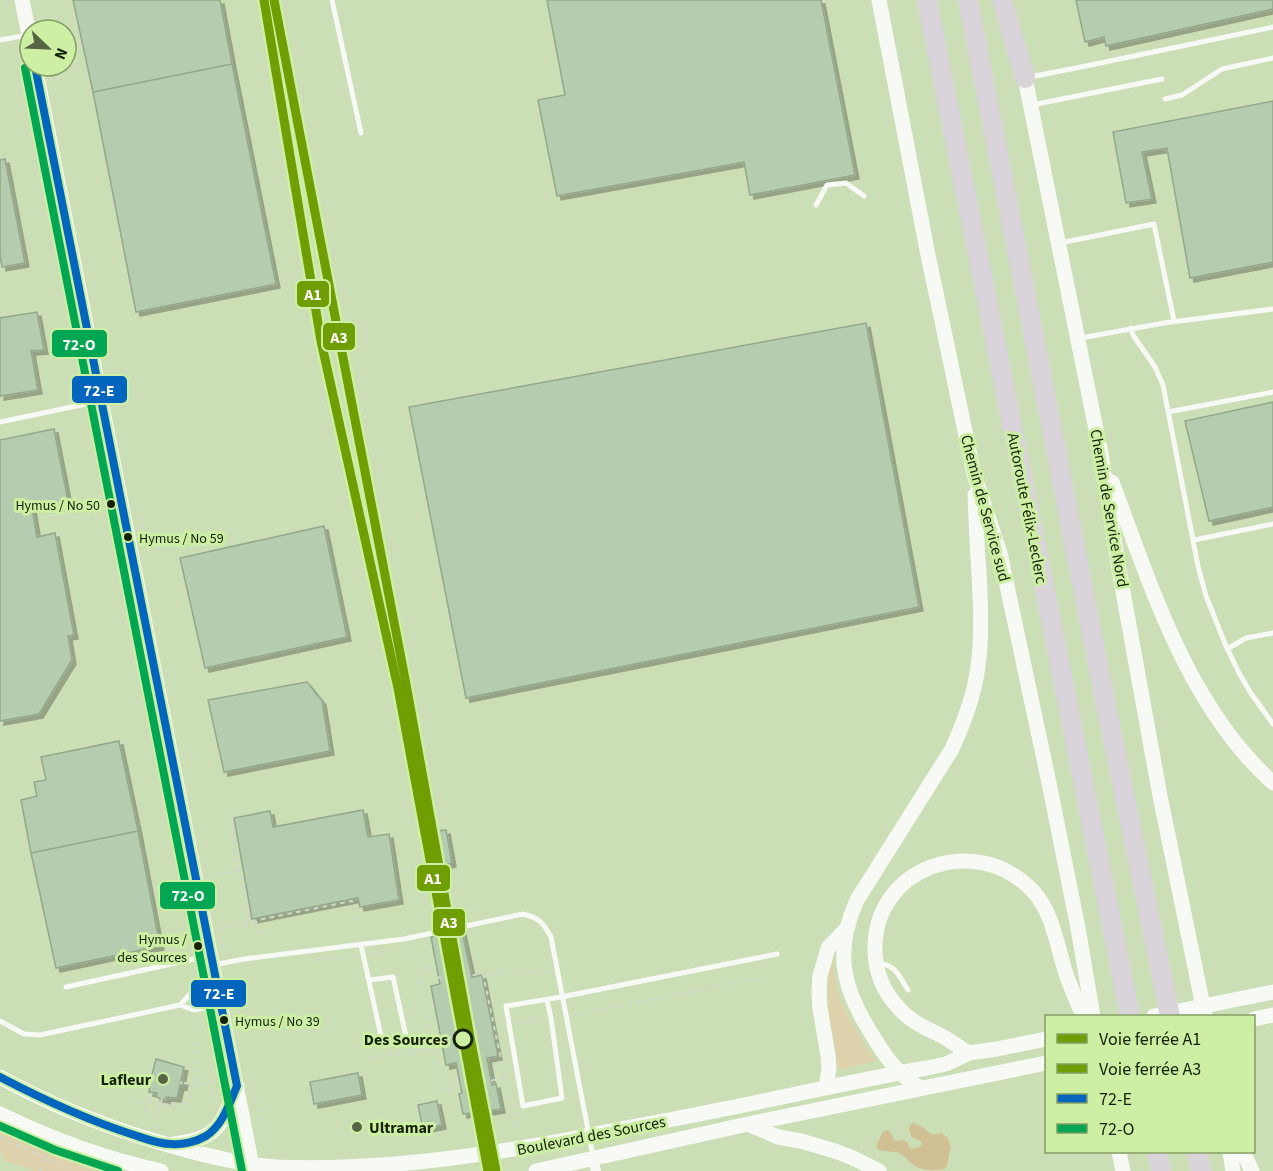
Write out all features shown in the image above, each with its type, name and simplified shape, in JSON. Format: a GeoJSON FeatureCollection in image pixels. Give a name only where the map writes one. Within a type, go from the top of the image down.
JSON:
{"type":"FeatureCollection","features":[{"type":"Feature","properties":{"kind":"highway","name":"Autoroute Félix-Leclerc"},"geometry":{"type":"LineString","coordinates":[[927,0],[1130,1015]]}},
{"type":"Feature","properties":{"kind":"highway"},"geometry":{"type":"LineString","coordinates":[[968,0],[1101,679],[1170,1015]]}},
{"type":"Feature","properties":{"kind":"highway"},"geometry":{"type":"LineString","coordinates":[[1002,0],[1025,78]]}},
{"type":"Feature","properties":{"kind":"highway"},"geometry":{"type":"LineString","coordinates":[[1157,1153],[1161,1171]]}},
{"type":"Feature","properties":{"kind":"highway"},"geometry":{"type":"LineString","coordinates":[[1197,1153],[1201,1171]]}},
{"type":"Feature","properties":{"kind":"main road"},"geometry":{"type":"LineString","coordinates":[[22,0],[25,18]]}},
{"type":"Feature","properties":{"kind":"main road","name":"Chemin de Service sud"},"geometry":{"type":"LineString","coordinates":[[879,0],[927,250],[974,474],[1000,553],[1078,928],[1093,1015]]}},
{"type":"Feature","properties":{"kind":"main road","name":"Chemin de Service Nord"},"geometry":{"type":"LineString","coordinates":[[1013,0],[1025,78],[1101,454],[1118,564],[1160,796],[1205,1015]]}},
{"type":"Feature","properties":{"kind":"main road"},"geometry":{"type":"LineString","coordinates":[[37,78],[253,1168]]}},
{"type":"Feature","properties":{"kind":"main road"},"geometry":{"type":"LineString","coordinates":[[1101,454],[1156,597],[1189,671],[1226,731],[1252,763],[1273,783]]}},
{"type":"Feature","properties":{"kind":"main road"},"geometry":{"type":"LineString","coordinates":[[920,1088],[900,1072],[885,1055],[857,1010],[846,978],[843,959],[848,927],[861,893],[952,749],[966,717],[975,687],[981,634],[974,474]]}},
{"type":"Feature","properties":{"kind":"main road"},"geometry":{"type":"LineString","coordinates":[[969,1053],[903,1014],[882,985],[876,963],[876,939],[882,914],[905,882],[928,868],[951,861],[977,861],[991,864],[1012,873],[1034,891],[1048,914],[1082,1015]]}},
{"type":"Feature","properties":{"kind":"main road"},"geometry":{"type":"LineString","coordinates":[[826,1087],[829,1072],[820,1008],[820,976],[828,948],[848,927]]}},
{"type":"Feature","properties":{"kind":"main road"},"geometry":{"type":"LineString","coordinates":[[1163,1015],[1266,993]]}},
{"type":"Feature","properties":{"kind":"main road","name":"Boulevard des Sources"},"geometry":{"type":"LineString","coordinates":[[0,1077],[105,1125],[205,1155],[253,1168],[330,1169],[417,1164],[501,1152],[946,1064],[969,1053],[1043,1040]]}},
{"type":"Feature","properties":{"kind":"main road","name":"Boulevard des Sources"},"geometry":{"type":"LineString","coordinates":[[536,1171],[595,1164],[748,1124],[1045,1063]]}},
{"type":"Feature","properties":{"kind":"main road"},"geometry":{"type":"LineString","coordinates":[[166,1144],[198,1140],[211,1132],[222,1120],[237,1086]]}},
{"type":"Feature","properties":{"kind":"main road"},"geometry":{"type":"LineString","coordinates":[[0,1114],[48,1136],[161,1171]]}},
{"type":"Feature","properties":{"kind":"main road"},"geometry":{"type":"LineString","coordinates":[[748,1124],[778,1137],[835,1151],[879,1171]]}},
{"type":"Feature","properties":{"kind":"main road"},"geometry":{"type":"LineString","coordinates":[[92,1151],[129,1171]]}},
{"type":"Feature","properties":{"kind":"main road"},"geometry":{"type":"LineString","coordinates":[[1119,1153],[1123,1171]]}},
{"type":"Feature","properties":{"kind":"main road"},"geometry":{"type":"LineString","coordinates":[[1230,1153],[1233,1171]]}},
{"type":"Feature","properties":{"kind":"main road"},"geometry":{"type":"LineString","coordinates":[[1243,1153],[1252,1171]]}},
{"type":"Feature","properties":{"kind":"lane"},"geometry":{"type":"LineString","coordinates":[[332,0],[361,133]]}},
{"type":"Feature","properties":{"kind":"lane"},"geometry":{"type":"LineString","coordinates":[[1025,78],[1273,27]]}},
{"type":"Feature","properties":{"kind":"lane"},"geometry":{"type":"LineString","coordinates":[[0,39],[18,38]]}},
{"type":"Feature","properties":{"kind":"lane"},"geometry":{"type":"LineString","coordinates":[[1165,99],[1182,95],[1222,69],[1273,58]]}},
{"type":"Feature","properties":{"kind":"lane"},"geometry":{"type":"LineString","coordinates":[[1031,105],[1161,79]]}},
{"type":"Feature","properties":{"kind":"lane"},"geometry":{"type":"LineString","coordinates":[[816,205],[827,185],[846,183],[864,196]]}},
{"type":"Feature","properties":{"kind":"lane"},"geometry":{"type":"LineString","coordinates":[[1060,243],[1154,224],[1174,321]]}},
{"type":"Feature","properties":{"kind":"lane"},"geometry":{"type":"LineString","coordinates":[[1079,339],[1174,321],[1273,309]]}},
{"type":"Feature","properties":{"kind":"lane"},"geometry":{"type":"LineString","coordinates":[[1131,328],[1133,335],[1160,376],[1206,596],[1227,649],[1250,692],[1273,724]]}},
{"type":"Feature","properties":{"kind":"lane"},"geometry":{"type":"LineString","coordinates":[[1168,412],[1273,392]]}},
{"type":"Feature","properties":{"kind":"lane"},"geometry":{"type":"LineString","coordinates":[[0,422],[102,401]]}},
{"type":"Feature","properties":{"kind":"lane"},"geometry":{"type":"LineString","coordinates":[[1194,540],[1273,524]]}},
{"type":"Feature","properties":{"kind":"lane"},"geometry":{"type":"LineString","coordinates":[[1227,649],[1246,638],[1273,633]]}},
{"type":"Feature","properties":{"kind":"lane"},"geometry":{"type":"LineString","coordinates":[[66,987],[212,960],[244,959],[361,945],[404,939],[523,914],[534,916],[544,924],[551,937],[595,1164]]}},
{"type":"Feature","properties":{"kind":"lane"},"geometry":{"type":"LineString","coordinates":[[361,945],[383,1045],[407,1041],[393,977],[369,980]]}},
{"type":"Feature","properties":{"kind":"lane"},"geometry":{"type":"LineString","coordinates":[[547,1000],[562,1098],[523,1106],[506,1006],[547,1000],[777,954]]}},
{"type":"Feature","properties":{"kind":"lane"},"geometry":{"type":"LineString","coordinates":[[876,963],[885,963],[892,968],[908,990]]}},
{"type":"Feature","properties":{"kind":"lane"},"geometry":{"type":"LineString","coordinates":[[180,1005],[191,993],[217,988]]}},
{"type":"Feature","properties":{"kind":"lane"},"geometry":{"type":"LineString","coordinates":[[0,1021],[24,1034],[40,1035],[180,1005],[194,1010],[220,1005]]}},
{"type":"Feature","properties":{"kind":"lane"},"geometry":{"type":"LineString","coordinates":[[0,1072],[27,1091]]}},
{"type":"Feature","properties":{"kind":"path"},"geometry":{"type":"LineString","coordinates":[[140,514],[144,534]]}},
{"type":"Feature","properties":{"kind":"path"},"geometry":{"type":"LineString","coordinates":[[229,814],[250,922]]}},
{"type":"Feature","properties":{"kind":"path"},"geometry":{"type":"LineString","coordinates":[[209,877],[240,870]]}},
{"type":"Feature","properties":{"kind":"path"},"geometry":{"type":"LineString","coordinates":[[219,928],[352,902],[355,919]]}},
{"type":"Feature","properties":{"kind":"path"},"geometry":{"type":"LineString","coordinates":[[256,921],[259,939]]}},
{"type":"Feature","properties":{"kind":"path"},"geometry":{"type":"LineString","coordinates":[[405,948],[418,954],[428,970],[441,979],[483,974],[549,971]]}},
{"type":"Feature","properties":{"kind":"path"},"geometry":{"type":"LineString","coordinates":[[306,961],[394,950]]}},
{"type":"Feature","properties":{"kind":"path"},"geometry":{"type":"LineString","coordinates":[[428,970],[419,971],[442,1090],[505,1078]]}},
{"type":"Feature","properties":{"kind":"path"},"geometry":{"type":"LineString","coordinates":[[483,974],[519,1132]]}},
{"type":"Feature","properties":{"kind":"path"},"geometry":{"type":"LineString","coordinates":[[565,1016],[761,978]]}},
{"type":"Feature","properties":{"kind":"path"},"geometry":{"type":"LineString","coordinates":[[494,1028],[551,1018]]}},
{"type":"Feature","properties":{"kind":"path"},"geometry":{"type":"LineString","coordinates":[[148,1099],[177,1107],[188,1101],[196,1067],[194,1043]]}},
{"type":"Feature","properties":{"kind":"path"},"geometry":{"type":"LineString","coordinates":[[369,1058],[433,1048]]}},
{"type":"Feature","properties":{"kind":"path"},"geometry":{"type":"LineString","coordinates":[[184,1083],[198,1086],[219,1080]]}},
{"type":"Feature","properties":{"kind":"path"},"geometry":{"type":"LineString","coordinates":[[476,1084],[486,1139]]}},
{"type":"Feature","properties":{"kind":"path"},"geometry":{"type":"LineString","coordinates":[[253,1090],[262,1138],[267,1148]]}},
{"type":"Feature","properties":{"kind":"path"},"geometry":{"type":"LineString","coordinates":[[145,1112],[149,1094]]}},
{"type":"Feature","properties":{"kind":"path"},"geometry":{"type":"LineString","coordinates":[[155,1128],[162,1098]]}},
{"type":"Feature","properties":{"kind":"path"},"geometry":{"type":"LineString","coordinates":[[129,1100],[147,1104]]}},
{"type":"Feature","properties":{"kind":"path"},"geometry":{"type":"LineString","coordinates":[[0,1137],[74,1171]]}},
{"type":"Feature","properties":{"kind":"path"},"geometry":{"type":"LineString","coordinates":[[40,1171],[49,1152]]}},
{"type":"Feature","properties":{"kind":"shaded area"},"geometry":{"type":"Polygon","coordinates":[[[833,956],[835,981],[840,999],[876,1061],[838,1070],[828,996],[833,956]]]}},
{"type":"Feature","properties":{"kind":"shaded area"},"geometry":{"type":"Polygon","coordinates":[[[913,1123],[932,1135],[942,1133],[948,1138],[951,1148],[945,1169],[920,1168],[901,1154],[877,1149],[883,1132],[887,1130],[895,1141],[903,1140],[910,1148],[920,1146],[922,1143],[912,1137],[909,1129],[913,1123]]]}},
{"type":"Feature","properties":{"kind":"shaded area"},"geometry":{"type":"Polygon","coordinates":[[[0,1131],[51,1155],[95,1171],[36,1171],[3,1160],[0,1131]]]}},
{"type":"Feature","properties":{"kind":"building"},"geometry":{"type":"Polygon","coordinates":[[[73,0],[220,0],[232,64],[93,92],[73,0]]]}},
{"type":"Feature","properties":{"kind":"building"},"geometry":{"type":"Polygon","coordinates":[[[547,0],[821,0],[855,175],[750,195],[744,162],[557,196],[538,100],[565,95],[547,0]]]}},
{"type":"Feature","properties":{"kind":"building"},"geometry":{"type":"Polygon","coordinates":[[[1076,0],[1273,0],[1273,9],[1106,46],[1104,37],[1085,42],[1076,0]]]}},
{"type":"Feature","properties":{"kind":"building"},"geometry":{"type":"Polygon","coordinates":[[[232,64],[276,284],[136,312],[93,92],[232,64]]]}},
{"type":"Feature","properties":{"kind":"building"},"geometry":{"type":"Polygon","coordinates":[[[1273,101],[1273,262],[1190,278],[1167,148],[1142,152],[1152,199],[1126,203],[1113,132],[1273,101]]]}},
{"type":"Feature","properties":{"kind":"building"},"geometry":{"type":"Polygon","coordinates":[[[5,159],[25,263],[2,267],[0,160],[5,159]]]}},
{"type":"Feature","properties":{"kind":"building"},"geometry":{"type":"Polygon","coordinates":[[[37,312],[44,350],[31,351],[38,390],[0,396],[0,318],[37,312]]]}},
{"type":"Feature","properties":{"kind":"building"},"geometry":{"type":"Polygon","coordinates":[[[866,323],[919,607],[466,698],[409,407],[866,323]]]}},
{"type":"Feature","properties":{"kind":"building"},"geometry":{"type":"Polygon","coordinates":[[[1273,402],[1273,507],[1209,521],[1185,421],[1273,402]]]}},
{"type":"Feature","properties":{"kind":"building"},"geometry":{"type":"Polygon","coordinates":[[[54,429],[68,501],[32,508],[37,537],[55,533],[74,635],[68,636],[72,660],[39,714],[0,721],[0,440],[54,429]]]}},
{"type":"Feature","properties":{"kind":"building"},"geometry":{"type":"Polygon","coordinates":[[[324,526],[347,637],[205,668],[180,558],[324,526]]]}},
{"type":"Feature","properties":{"kind":"building"},"geometry":{"type":"Polygon","coordinates":[[[307,682],[322,701],[330,751],[224,772],[208,700],[307,682]]]}},
{"type":"Feature","properties":{"kind":"building"},"geometry":{"type":"Polygon","coordinates":[[[119,741],[138,831],[31,853],[21,800],[37,796],[34,782],[46,780],[41,757],[119,741]]]}},
{"type":"Feature","properties":{"kind":"building"},"geometry":{"type":"Polygon","coordinates":[[[363,810],[368,837],[389,834],[399,900],[360,907],[358,898],[252,919],[234,818],[270,811],[273,827],[363,810]]]}},
{"type":"Feature","properties":{"kind":"building"},"geometry":{"type":"Polygon","coordinates":[[[446,830],[452,863],[443,865],[436,831],[446,830]]]}},
{"type":"Feature","properties":{"kind":"building"},"geometry":{"type":"Polygon","coordinates":[[[138,831],[160,946],[56,968],[31,853],[138,831]]]}},
{"type":"Feature","properties":{"kind":"building","name":"Des Sources"},"geometry":{"type":"Polygon","coordinates":[[[462,931],[472,977],[482,975],[498,1056],[487,1058],[492,1085],[496,1084],[501,1109],[489,1111],[476,1060],[465,1062],[471,1088],[466,1089],[471,1113],[463,1114],[459,1094],[462,1093],[456,1063],[446,1065],[431,986],[440,984],[431,937],[441,935],[450,981],[461,978],[452,933],[462,931]]]}},
{"type":"Feature","properties":{"kind":"building"},"geometry":{"type":"Polygon","coordinates":[[[156,1059],[184,1067],[181,1080],[184,1081],[183,1086],[180,1085],[177,1098],[166,1097],[166,1100],[156,1097],[157,1093],[149,1092],[156,1059]]]}},
{"type":"Feature","properties":{"kind":"building"},"geometry":{"type":"Polygon","coordinates":[[[358,1073],[362,1095],[314,1104],[310,1082],[358,1073]]]}},
{"type":"Feature","properties":{"kind":"building"},"geometry":{"type":"Polygon","coordinates":[[[437,1101],[442,1125],[423,1129],[418,1105],[437,1101]]]}},
{"type":"Feature","properties":{"kind":"rail line","name":"A1"},"geometry":{"type":"LineString","coordinates":[[264,0],[321,341],[398,688],[488,1171]]}},
{"type":"Feature","properties":{"kind":"rail line","name":"A3"},"geometry":{"type":"LineString","coordinates":[[274,0],[406,684],[496,1171]]}},
{"type":"Feature","properties":{"kind":"transit line","name":"72-O"},"geometry":{"type":"LineString","coordinates":[[27,78],[242,1171]]}},
{"type":"Feature","properties":{"kind":"transit line","name":"72-E"},"geometry":{"type":"LineString","coordinates":[[0,1077],[97,1122],[161,1143],[175,1144],[198,1140],[212,1131],[225,1114],[237,1086],[37,78]]}},
{"type":"Feature","properties":{"kind":"transit line","name":"72-O"},"geometry":{"type":"LineString","coordinates":[[0,1126],[55,1150],[118,1171]]}},
{"type":"Feature","properties":{"kind":"place","name":"Hymus / No 50"},"geometry":{"type":"Point","coordinates":[111,504]}},
{"type":"Feature","properties":{"kind":"place","name":"Hymus / No 59"},"geometry":{"type":"Point","coordinates":[128,537]}},
{"type":"Feature","properties":{"kind":"place","name":"Hymus / des Sources"},"geometry":{"type":"Point","coordinates":[198,946]}},
{"type":"Feature","properties":{"kind":"place","name":"Hymus / No 39"},"geometry":{"type":"Point","coordinates":[224,1020]}},
{"type":"Feature","properties":{"kind":"place","name":"Des Sources"},"geometry":{"type":"Point","coordinates":[463,1039]}},
{"type":"Feature","properties":{"kind":"place","name":"Lafleur"},"geometry":{"type":"Point","coordinates":[163,1079]}},
{"type":"Feature","properties":{"kind":"place","name":"Ultramar"},"geometry":{"type":"Point","coordinates":[357,1127]}}]}
